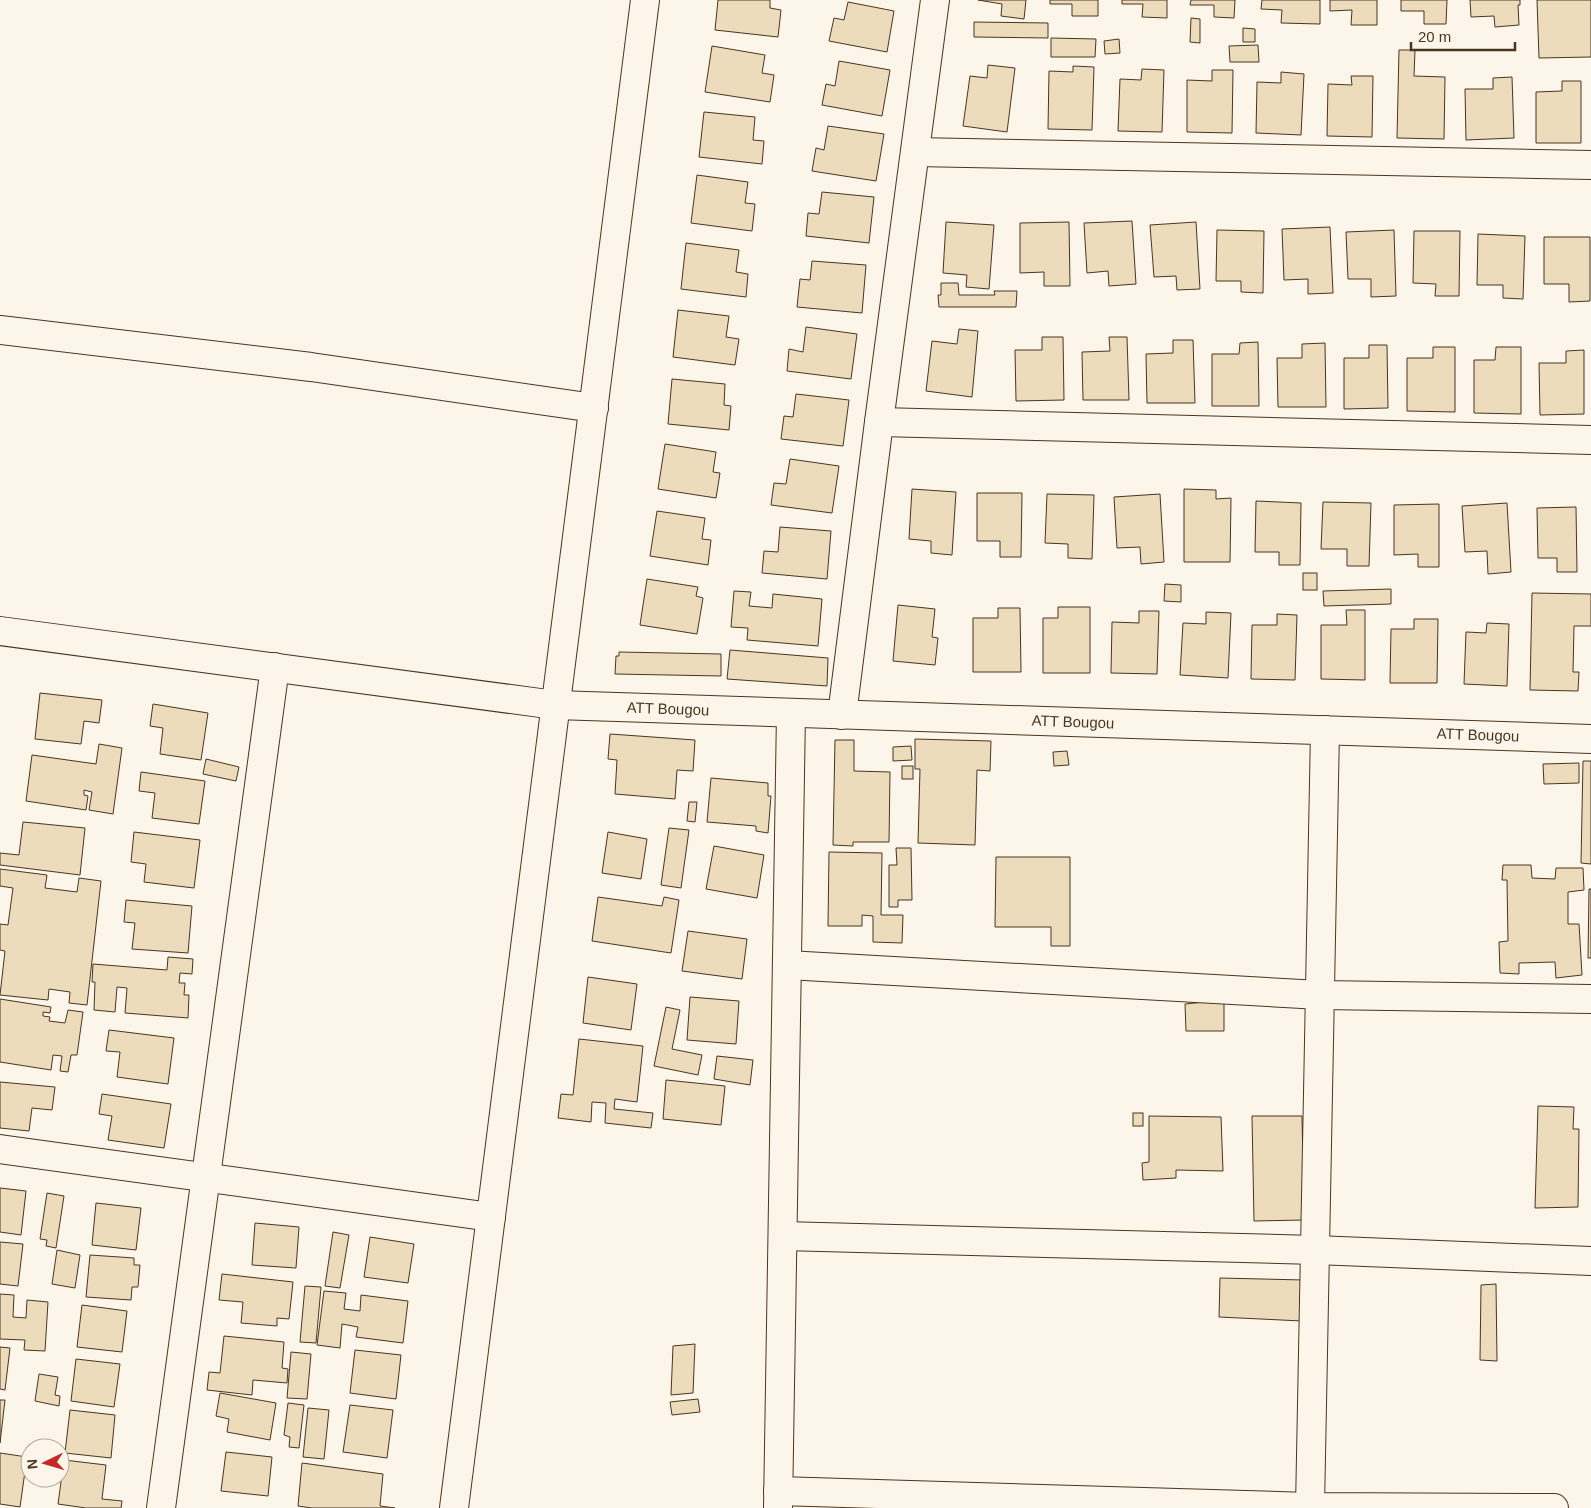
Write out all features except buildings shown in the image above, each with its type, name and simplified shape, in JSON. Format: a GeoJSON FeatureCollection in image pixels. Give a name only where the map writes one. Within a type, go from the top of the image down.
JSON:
{"type":"FeatureCollection","features":[{"type":"Feature","properties":{"kind":"street"},"geometry":{"type":"LineString","coordinates":[[454,1508],[645,0]]}},
{"type":"Feature","properties":{"kind":"street"},"geometry":{"type":"LineString","coordinates":[[842,715],[935,0]]}},
{"type":"Feature","properties":{"kind":"street"},"geometry":{"type":"LineString","coordinates":[[915,152],[1591,165]]}},
{"type":"Feature","properties":{"kind":"street"},"geometry":{"type":"LineString","coordinates":[[0,330],[311,367],[594,408]]}},
{"type":"Feature","properties":{"kind":"street"},"geometry":{"type":"LineString","coordinates":[[879,422],[1591,440]]}},
{"type":"Feature","properties":{"kind":"street","name":"ATT Bougou"},"geometry":{"type":"LineString","coordinates":[[0,631],[555,705],[1591,739]]}},
{"type":"Feature","properties":{"kind":"street"},"geometry":{"type":"LineString","coordinates":[[161,1508],[274,668]]}},
{"type":"Feature","properties":{"kind":"street"},"geometry":{"type":"LineString","coordinates":[[791,713],[778,1499],[1310,1507],[1554,1508]]}},
{"type":"Feature","properties":{"kind":"street"},"geometry":{"type":"LineString","coordinates":[[1310,1507],[1325,730]]}},
{"type":"Feature","properties":{"kind":"street"},"geometry":{"type":"LineString","coordinates":[[787,965],[1320,995],[1591,999]]}},
{"type":"Feature","properties":{"kind":"street"},"geometry":{"type":"LineString","coordinates":[[0,1149],[491,1217]]}},
{"type":"Feature","properties":{"kind":"street"},"geometry":{"type":"LineString","coordinates":[[782,1236],[1315,1250],[1591,1260]]}}]}
